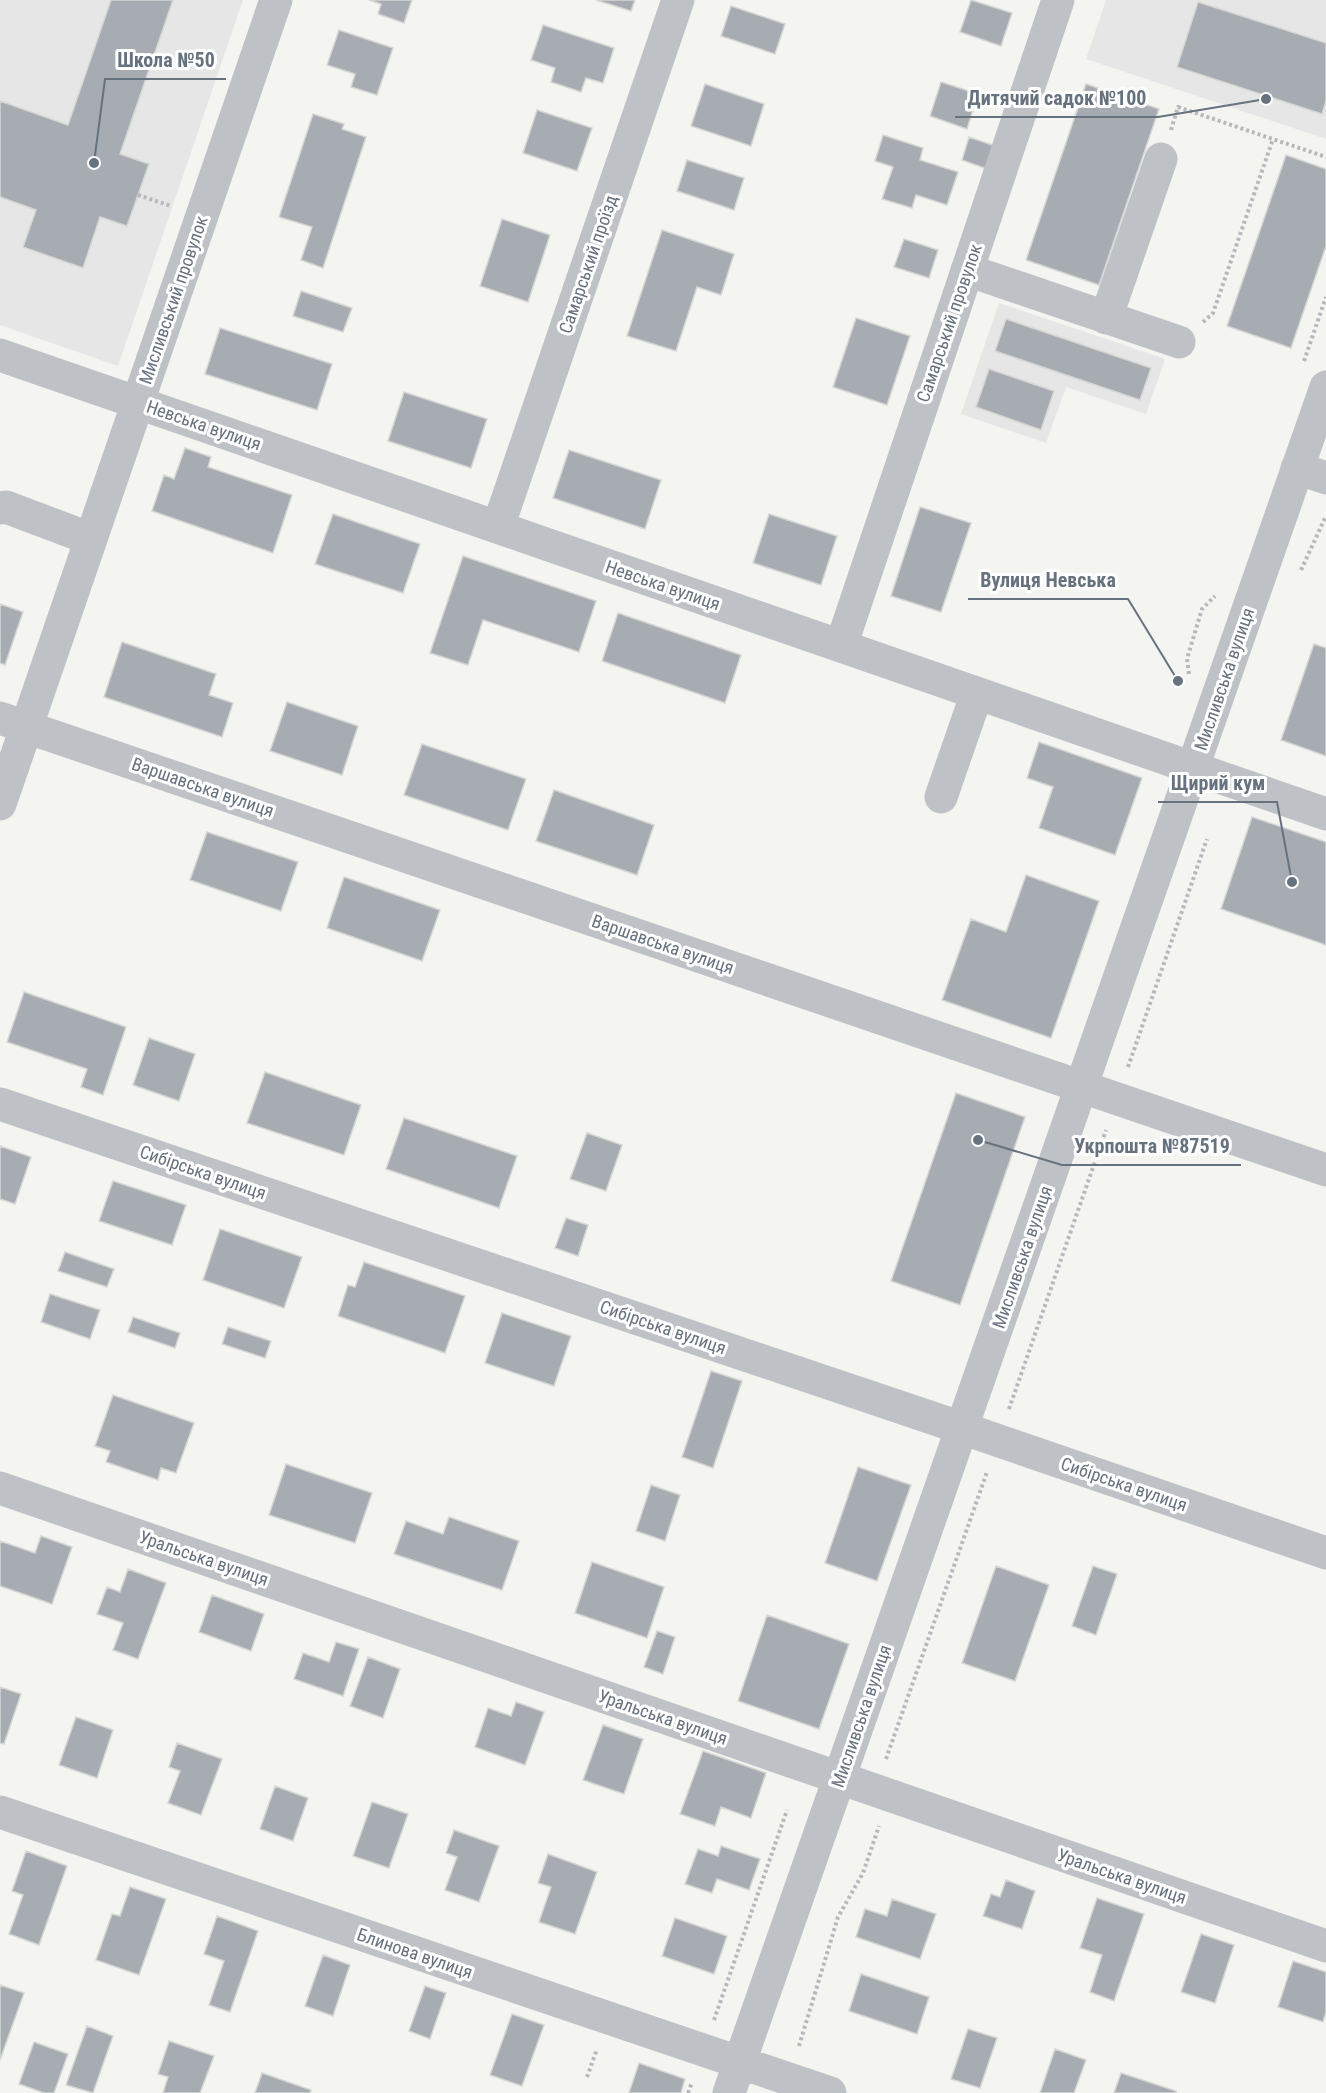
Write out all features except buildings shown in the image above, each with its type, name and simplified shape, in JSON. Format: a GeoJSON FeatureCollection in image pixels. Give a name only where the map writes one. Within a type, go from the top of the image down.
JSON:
{"type":"FeatureCollection","features":[{"type":"Feature","properties":{"kind":"street","name":"Мисливський провулок"},"geometry":{"type":"LineString","coordinates":[[0,804],[13,723],[91,539],[276,0]]}},
{"type":"Feature","properties":{"kind":"street","name":"Самарський проїзд"},"geometry":{"type":"LineString","coordinates":[[498,527],[678,0]]}},
{"type":"Feature","properties":{"kind":"street","name":"Самарський провулок"},"geometry":{"type":"LineString","coordinates":[[841,646],[1058,0]]}},
{"type":"Feature","properties":{"kind":"street"},"geometry":{"type":"LineString","coordinates":[[1106,318],[1161,159]]}},
{"type":"Feature","properties":{"kind":"street"},"geometry":{"type":"LineString","coordinates":[[967,270],[1179,342]]}},
{"type":"Feature","properties":{"kind":"street","name":"Невська вулиця"},"geometry":{"type":"LineString","coordinates":[[0,355],[1326,814]]}},
{"type":"Feature","properties":{"kind":"street","name":"Мисливська вулиця"},"geometry":{"type":"LineString","coordinates":[[729,2093],[1193,767],[1312,473],[1326,387]]}},
{"type":"Feature","properties":{"kind":"street"},"geometry":{"type":"LineString","coordinates":[[0,508],[6,507],[91,539]]}},
{"type":"Feature","properties":{"kind":"street"},"geometry":{"type":"LineString","coordinates":[[941,797],[977,693]]}},
{"type":"Feature","properties":{"kind":"street","name":"Варшавська вулиця"},"geometry":{"type":"LineString","coordinates":[[13,723],[1326,1170]]}},
{"type":"Feature","properties":{"kind":"street","name":"Сибірська вулиця"},"geometry":{"type":"LineString","coordinates":[[0,1104],[1326,1553]]}},
{"type":"Feature","properties":{"kind":"street","name":"Уральська вулиця"},"geometry":{"type":"LineString","coordinates":[[0,1488],[1326,1946]]}},
{"type":"Feature","properties":{"kind":"street","name":"Блинова вулиця"},"geometry":{"type":"LineString","coordinates":[[0,1812],[830,2093]]}},
{"type":"Feature","properties":{"kind":"path"},"geometry":{"type":"LineString","coordinates":[[1178,107],[1326,157]]}},
{"type":"Feature","properties":{"kind":"path"},"geometry":{"type":"LineString","coordinates":[[1179,342],[1213,313],[1273,139]]}},
{"type":"Feature","properties":{"kind":"path"},"geometry":{"type":"LineString","coordinates":[[1126,1073],[1210,829]]}},
{"type":"Feature","properties":{"kind":"path"},"geometry":{"type":"LineString","coordinates":[[1006,1418],[1107,1129]]}},
{"type":"Feature","properties":{"kind":"path"},"geometry":{"type":"LineString","coordinates":[[885,1764],[987,1471]]}},
{"type":"Feature","properties":{"kind":"path"},"geometry":{"type":"LineString","coordinates":[[711,2030],[787,1810]]}},
{"type":"Feature","properties":{"kind":"path"},"geometry":{"type":"LineString","coordinates":[[798,2047],[838,1917],[863,1873],[881,1819]]}},
{"type":"Feature","properties":{"kind":"path"},"geometry":{"type":"LineString","coordinates":[[587,2077],[597,2050]]}},
{"type":"Feature","properties":{"kind":"path"},"geometry":{"type":"LineString","coordinates":[[688,2093],[694,2077]]}},
{"type":"Feature","properties":{"kind":"shaded area"},"geometry":{"type":"Polygon","coordinates":[[[0,0],[243,0],[118,366],[0,325],[0,0]]]}},
{"type":"Feature","properties":{"kind":"shaded area"},"geometry":{"type":"Polygon","coordinates":[[[1106,0],[1326,0],[1326,139],[1086,59],[1106,0]]]}},
{"type":"Feature","properties":{"kind":"shaded area"},"geometry":{"type":"Polygon","coordinates":[[[999,303],[1165,359],[1146,414],[1066,387],[1046,443],[961,414],[999,303]]]}},
{"type":"Feature","properties":{"kind":"place","name":"Дитячий садок №100"},"geometry":{"type":"Point","coordinates":[1266,99]}},
{"type":"Feature","properties":{"kind":"place","name":"Школа №50"},"geometry":{"type":"Point","coordinates":[94,163]}},
{"type":"Feature","properties":{"kind":"place","name":"Вулиця Невська"},"geometry":{"type":"Point","coordinates":[1178,681]}},
{"type":"Feature","properties":{"kind":"place","name":"Щирий кум"},"geometry":{"type":"Point","coordinates":[1292,882]}},
{"type":"Feature","properties":{"kind":"place","name":"Укрпошта №87519"},"geometry":{"type":"Point","coordinates":[978,1140]}}]}
